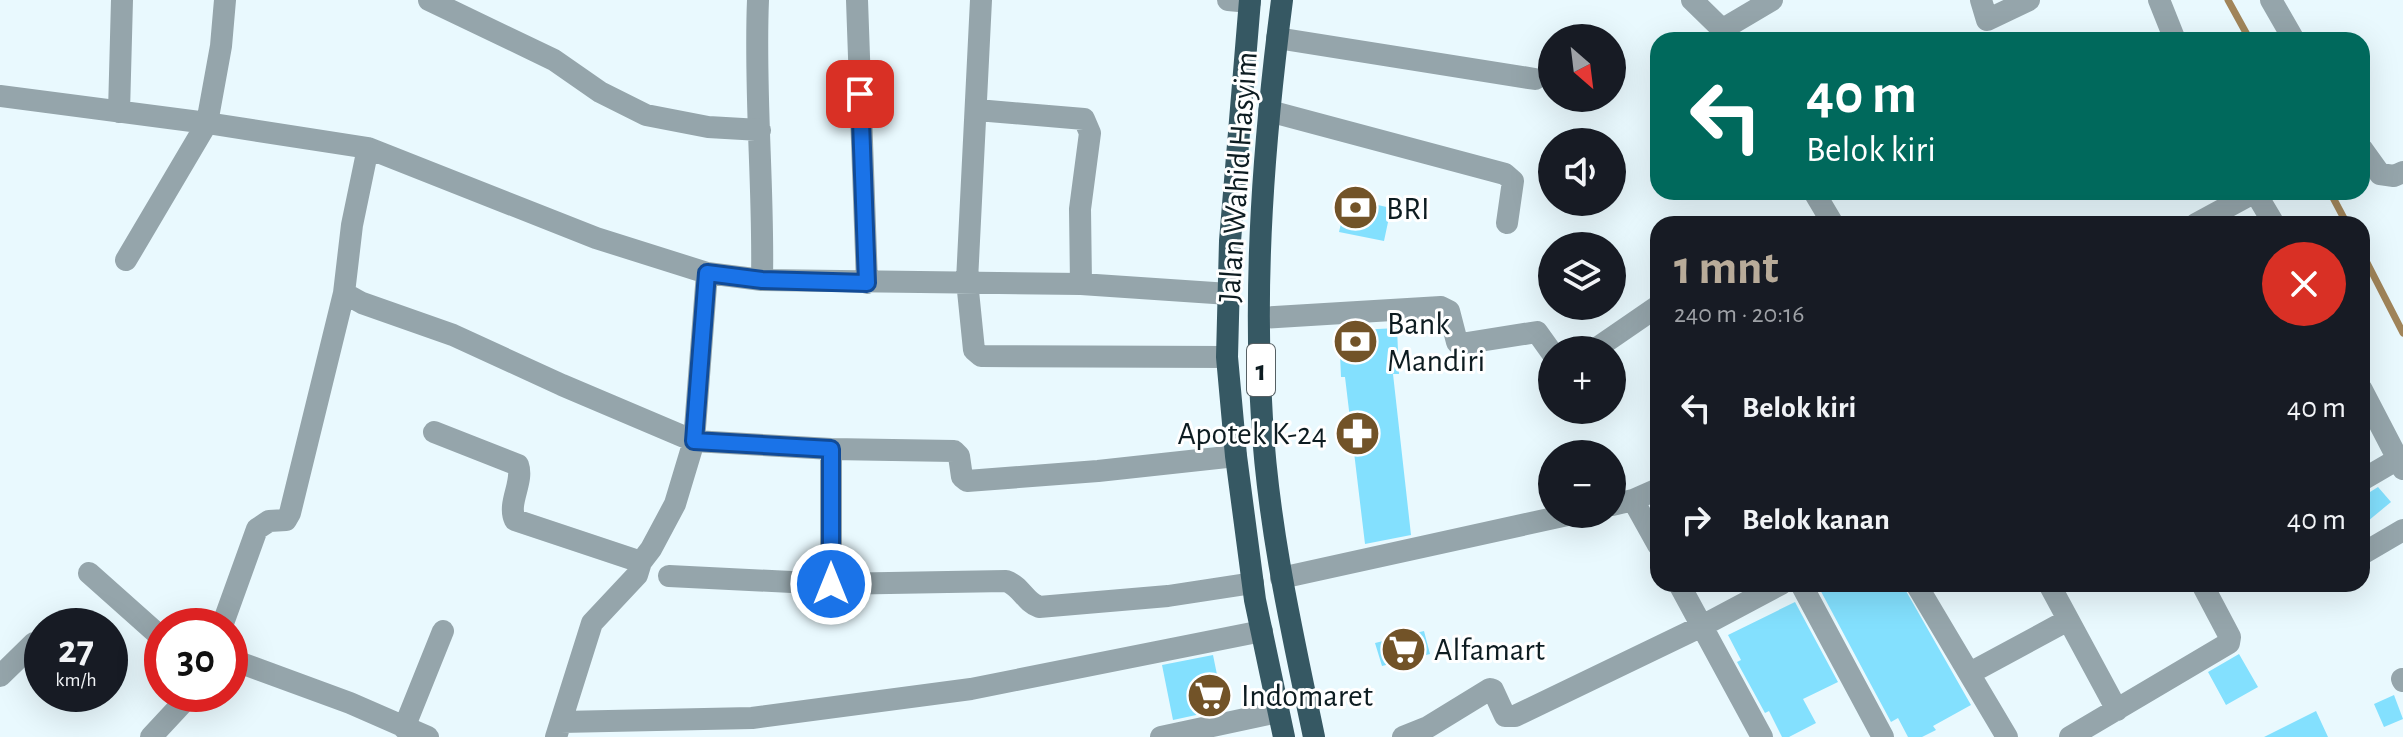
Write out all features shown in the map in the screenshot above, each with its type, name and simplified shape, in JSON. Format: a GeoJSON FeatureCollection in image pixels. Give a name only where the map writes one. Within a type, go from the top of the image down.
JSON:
{"type":"FeatureCollection","features":[{"type":"Feature","properties":{"kind":"highway","name":"Jalan Wahid Hasyim"},"geometry":{"type":"LineString","coordinates":[[1282,0],[1269,111],[1259,242],[1262,419],[1281,578],[1314,737]]}},
{"type":"Feature","properties":{"kind":"highway","name":"Jalan Wahid Hasyim"},"geometry":{"type":"LineString","coordinates":[[1243,1],[1227,357],[1253,583],[1284,737]]}},
{"type":"Feature","properties":{"kind":"street"},"geometry":{"type":"LineString","coordinates":[[119,112],[122,0]]}},
{"type":"Feature","properties":{"kind":"street"},"geometry":{"type":"LineString","coordinates":[[126,260],[207,123],[221,46],[225,0]]}},
{"type":"Feature","properties":{"kind":"street"},"geometry":{"type":"LineString","coordinates":[[429,0],[554,60],[600,92],[646,115],[708,127],[760,130]]}},
{"type":"Feature","properties":{"kind":"street"},"geometry":{"type":"LineString","coordinates":[[758,0],[756,51],[764,214],[762,280]]}},
{"type":"Feature","properties":{"kind":"street"},"geometry":{"type":"LineString","coordinates":[[857,0],[867,283]]}},
{"type":"Feature","properties":{"kind":"street"},"geometry":{"type":"LineString","coordinates":[[981,0],[967,281],[973,345],[981,356],[1227,357]]}},
{"type":"Feature","properties":{"kind":"street"},"geometry":{"type":"LineString","coordinates":[[1692,0],[1726,32]]}},
{"type":"Feature","properties":{"kind":"street"},"geometry":{"type":"LineString","coordinates":[[1731,32],[1772,0]]}},
{"type":"Feature","properties":{"kind":"street"},"geometry":{"type":"LineString","coordinates":[[1987,20],[2029,0]]}},
{"type":"Feature","properties":{"kind":"street"},"geometry":{"type":"LineString","coordinates":[[2159,0],[2172,32]]}},
{"type":"Feature","properties":{"kind":"street"},"geometry":{"type":"LineString","coordinates":[[2271,0],[2289,32]]}},
{"type":"Feature","properties":{"kind":"street"},"geometry":{"type":"LineString","coordinates":[[1277,38],[1535,79]]}},
{"type":"Feature","properties":{"kind":"street"},"geometry":{"type":"LineString","coordinates":[[0,97],[207,123],[368,148],[596,238],[707,273],[762,280],[1081,284],[1229,294]]}},
{"type":"Feature","properties":{"kind":"street"},"geometry":{"type":"LineString","coordinates":[[977,110],[1084,119],[1089,126],[1080,209],[1081,284]]}},
{"type":"Feature","properties":{"kind":"street"},"geometry":{"type":"LineString","coordinates":[[1269,111],[1505,174],[1513,181],[1507,223]]}},
{"type":"Feature","properties":{"kind":"street"},"geometry":{"type":"LineString","coordinates":[[228,608],[257,529],[269,521],[286,520],[290,513],[344,293],[352,225],[368,148]]}},
{"type":"Feature","properties":{"kind":"street"},"geometry":{"type":"LineString","coordinates":[[2370,160],[2380,174],[2394,176],[2403,172]]}},
{"type":"Feature","properties":{"kind":"street"},"geometry":{"type":"LineString","coordinates":[[2211,216],[2240,200]]}},
{"type":"Feature","properties":{"kind":"street"},"geometry":{"type":"LineString","coordinates":[[707,273],[694,441],[675,504],[641,562],[637,575],[592,623],[558,729],[767,716],[971,689],[1262,631]]}},
{"type":"Feature","properties":{"kind":"street"},"geometry":{"type":"LineString","coordinates":[[344,293],[362,303],[453,335],[694,441],[831,449],[954,451],[959,456],[962,477],[967,481],[1236,456]]}},
{"type":"Feature","properties":{"kind":"street"},"geometry":{"type":"LineString","coordinates":[[1260,318],[1441,307],[1449,311],[1457,342],[1537,332],[1540,336]]}},
{"type":"Feature","properties":{"kind":"street"},"geometry":{"type":"LineString","coordinates":[[1614,336],[1650,312]]}},
{"type":"Feature","properties":{"kind":"street"},"geometry":{"type":"LineString","coordinates":[[2370,406],[2400,464],[2370,477]]}},
{"type":"Feature","properties":{"kind":"street"},"geometry":{"type":"LineString","coordinates":[[434,432],[518,465],[520,474],[512,514],[515,520],[641,562]]}},
{"type":"Feature","properties":{"kind":"street"},"geometry":{"type":"LineString","coordinates":[[831,449],[831,584]]}},
{"type":"Feature","properties":{"kind":"street"},"geometry":{"type":"LineString","coordinates":[[1626,502],[1650,492]]}},
{"type":"Feature","properties":{"kind":"street"},"geometry":{"type":"LineString","coordinates":[[1626,507],[1650,535]]}},
{"type":"Feature","properties":{"kind":"street"},"geometry":{"type":"LineString","coordinates":[[1281,578],[1538,521]]}},
{"type":"Feature","properties":{"kind":"street"},"geometry":{"type":"LineString","coordinates":[[2370,549],[2403,530]]}},
{"type":"Feature","properties":{"kind":"street"},"geometry":{"type":"LineString","coordinates":[[89,573],[144,622]]}},
{"type":"Feature","properties":{"kind":"street"},"geometry":{"type":"LineString","coordinates":[[669,576],[831,584],[1006,581],[1013,583],[1032,605],[1039,607],[1168,596],[1253,583]]}},
{"type":"Feature","properties":{"kind":"street"},"geometry":{"type":"LineString","coordinates":[[1683,592],[1762,737]]}},
{"type":"Feature","properties":{"kind":"street"},"geometry":{"type":"LineString","coordinates":[[1403,737],[1428,727],[1490,689],[1505,716],[1515,716],[1766,592]]}},
{"type":"Feature","properties":{"kind":"street"},"geometry":{"type":"LineString","coordinates":[[1805,592],[1883,737]]}},
{"type":"Feature","properties":{"kind":"street"},"geometry":{"type":"LineString","coordinates":[[1921,592],[2007,737]]}},
{"type":"Feature","properties":{"kind":"street"},"geometry":{"type":"LineString","coordinates":[[2053,592],[2117,710]]}},
{"type":"Feature","properties":{"kind":"street"},"geometry":{"type":"LineString","coordinates":[[2070,737],[2229,643],[2230,637],[2206,592]]}},
{"type":"Feature","properties":{"kind":"street"},"geometry":{"type":"LineString","coordinates":[[1970,673],[2068,620]]}},
{"type":"Feature","properties":{"kind":"street"},"geometry":{"type":"LineString","coordinates":[[404,728],[443,631]]}},
{"type":"Feature","properties":{"kind":"street"},"geometry":{"type":"LineString","coordinates":[[0,676],[24,653]]}},
{"type":"Feature","properties":{"kind":"street"},"geometry":{"type":"LineString","coordinates":[[248,666],[350,703],[428,737]]}},
{"type":"Feature","properties":{"kind":"street"},"geometry":{"type":"LineString","coordinates":[[151,737],[174,712]]}},
{"type":"Feature","properties":{"kind":"street"},"geometry":{"type":"LineString","coordinates":[[1161,737],[1278,712]]}},
{"type":"Feature","properties":{"kind":"building"},"geometry":{"type":"Polygon","coordinates":[[[1347,198],[1391,208],[1384,241],[1339,232],[1347,198]]]}},
{"type":"Feature","properties":{"kind":"building"},"geometry":{"type":"Polygon","coordinates":[[[1397,328],[1399,374],[1393,374],[1411,535],[1365,544],[1345,377],[1341,377],[1339,331],[1397,328]]]}},
{"type":"Feature","properties":{"kind":"building"},"geometry":{"type":"Polygon","coordinates":[[[2378,487],[2391,502],[2370,519],[2370,492],[2378,487]]]}},
{"type":"Feature","properties":{"kind":"building"},"geometry":{"type":"Polygon","coordinates":[[[1821,592],[1907,592],[1971,705],[1933,726],[1936,730],[1922,737],[1908,737],[1898,718],[1891,722],[1821,592]]]}},
{"type":"Feature","properties":{"kind":"building"},"geometry":{"type":"Polygon","coordinates":[[[1795,602],[1838,682],[1803,699],[1816,723],[1789,737],[1782,737],[1737,662],[1741,660],[1728,635],[1795,602]]]}},
{"type":"Feature","properties":{"kind":"building","name":"Alfamart"},"geometry":{"type":"Polygon","coordinates":[[[1424,631],[1430,654],[1382,666],[1375,643],[1424,631]]]}},
{"type":"Feature","properties":{"kind":"building"},"geometry":{"type":"Polygon","coordinates":[[[2239,654],[2258,687],[2226,705],[2208,672],[2239,654]]]}},
{"type":"Feature","properties":{"kind":"building"},"geometry":{"type":"Polygon","coordinates":[[[1213,655],[1224,709],[1173,720],[1162,665],[1213,655]]]}},
{"type":"Feature","properties":{"kind":"building"},"geometry":{"type":"Polygon","coordinates":[[[2394,695],[2403,719],[2384,727],[2374,704],[2394,695]]]}},
{"type":"Feature","properties":{"kind":"building"},"geometry":{"type":"Polygon","coordinates":[[[2316,711],[2328,737],[2264,737],[2316,711]]]}},
{"type":"Feature","properties":{"kind":"waterway"},"geometry":{"type":"LineString","coordinates":[[2228,0],[2246,32]]}},
{"type":"Feature","properties":{"kind":"waterway"},"geometry":{"type":"LineString","coordinates":[[2334,200],[2343,216]]}},
{"type":"Feature","properties":{"kind":"waterway"},"geometry":{"type":"LineString","coordinates":[[2370,269],[2403,333]]}},
{"type":"Feature","properties":{"kind":"place","name":"BRI"},"geometry":{"type":"Point","coordinates":[1355,208]}},
{"type":"Feature","properties":{"kind":"place","name":"Bank Mandiri"},"geometry":{"type":"Point","coordinates":[1356,341]}},
{"type":"Feature","properties":{"kind":"place","name":"Apotek K-24"},"geometry":{"type":"Point","coordinates":[1358,433]}},
{"type":"Feature","properties":{"kind":"place","name":"Alfamart"},"geometry":{"type":"Point","coordinates":[1403,649]}},
{"type":"Feature","properties":{"kind":"place","name":"Indomaret"},"geometry":{"type":"Point","coordinates":[1210,695]}},
{"type":"Feature","properties":{"kind":"route"},"geometry":{"type":"LineString","coordinates":[[831,584],[831,449],[694,441],[707,273],[762,280],[867,283],[860,94]]}}]}
